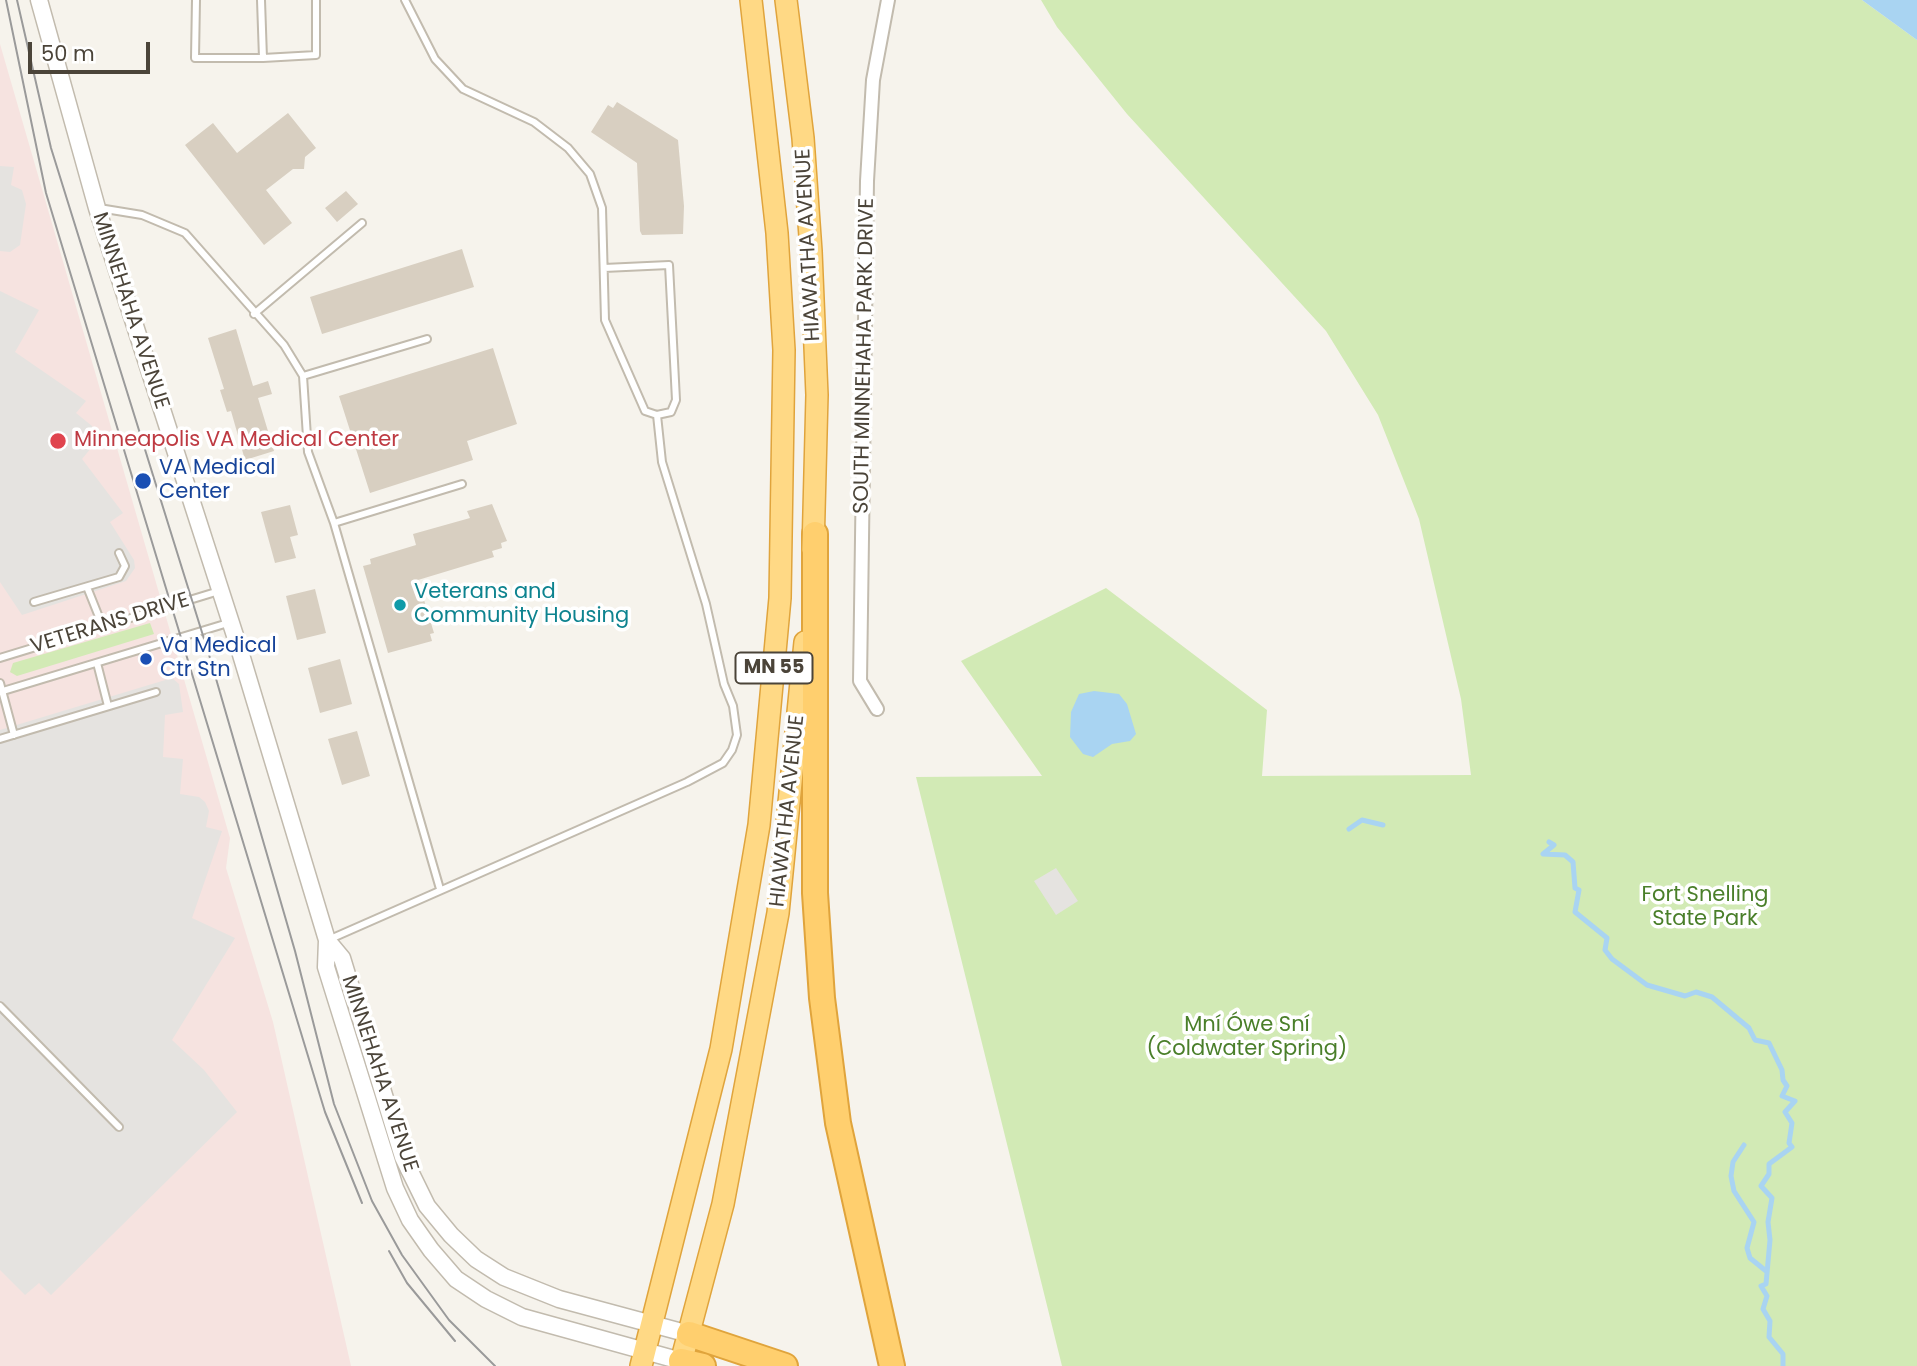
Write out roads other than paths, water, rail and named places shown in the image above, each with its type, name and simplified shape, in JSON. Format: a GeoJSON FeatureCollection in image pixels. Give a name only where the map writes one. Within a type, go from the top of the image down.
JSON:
{"type":"FeatureCollection","features":[{"type":"Feature","properties":{"kind":"highway","name":"HIAWATHA AVENUE"},"geometry":{"type":"LineString","coordinates":[[643,1359],[721,1049],[759,825],[780,598],[784,350],[776,220],[751,0]]}},
{"type":"Feature","properties":{"kind":"highway","name":"HIAWATHA AVENUE"},"geometry":{"type":"LineString","coordinates":[[688,1365],[688,1334],[723,1204],[778,914],[815,534],[817,395],[811,251],[803,138],[786,0]]}},
{"type":"Feature","properties":{"kind":"highway","name":"MN 55"},"geometry":{"type":"LineString","coordinates":[[815,534],[816,893],[822,998],[838,1123],[892,1366]]}},
{"type":"Feature","properties":{"kind":"highway"},"geometry":{"type":"LineString","coordinates":[[688,1334],[785,1366]]}},
{"type":"Feature","properties":{"kind":"street","name":"MINNEHAHA AVENUE"},"geometry":{"type":"LineString","coordinates":[[39,0],[97,208],[220,590],[327,940],[326,967],[395,1188],[410,1220],[456,1279],[486,1299],[522,1317],[643,1359],[688,1365]]}},
{"type":"Feature","properties":{"kind":"street","name":"SOUTH MINNEHAHA PARK DRIVE"},"geometry":{"type":"LineString","coordinates":[[877,709],[860,681],[866,248],[868,137],[873,80],[888,0]]}},
{"type":"Feature","properties":{"kind":"street","name":"MINNEHAHA AVENUE"},"geometry":{"type":"LineString","coordinates":[[327,940],[342,958],[403,1157],[427,1206],[451,1235],[476,1259],[504,1277],[559,1299],[688,1334]]}},
{"type":"Feature","properties":{"kind":"lane"},"geometry":{"type":"LineString","coordinates":[[196,0],[195,58],[316,55],[316,0]]}},
{"type":"Feature","properties":{"kind":"lane"},"geometry":{"type":"LineString","coordinates":[[261,0],[263,58]]}},
{"type":"Feature","properties":{"kind":"lane"},"geometry":{"type":"LineString","coordinates":[[405,0],[435,59],[463,89],[534,122],[568,148],[590,174],[603,208],[604,268],[605,320],[645,411],[656,415],[671,412],[676,400],[669,265],[604,268]]}},
{"type":"Feature","properties":{"kind":"lane"},"geometry":{"type":"LineString","coordinates":[[97,208],[142,215],[185,233],[284,345],[303,376],[308,452],[334,523],[440,889]]}},
{"type":"Feature","properties":{"kind":"lane"},"geometry":{"type":"LineString","coordinates":[[254,314],[362,223]]}},
{"type":"Feature","properties":{"kind":"lane"},"geometry":{"type":"LineString","coordinates":[[303,376],[427,339]]}},
{"type":"Feature","properties":{"kind":"lane"},"geometry":{"type":"LineString","coordinates":[[327,940],[687,782],[723,763],[733,750],[737,735],[733,706],[724,684],[706,604],[662,462],[656,415]]}},
{"type":"Feature","properties":{"kind":"lane"},"geometry":{"type":"LineString","coordinates":[[334,523],[462,484]]}},
{"type":"Feature","properties":{"kind":"lane"},"geometry":{"type":"LineString","coordinates":[[34,602],[119,577],[125,566],[119,552]]}},
{"type":"Feature","properties":{"kind":"lane"},"geometry":{"type":"LineString","coordinates":[[87,587],[103,627]]}},
{"type":"Feature","properties":{"kind":"lane","name":"VETERANS DRIVE"},"geometry":{"type":"LineString","coordinates":[[0,657],[220,590]]}},
{"type":"Feature","properties":{"kind":"lane","name":"VETERANS DRIVE"},"geometry":{"type":"LineString","coordinates":[[1,692],[230,622]]}},
{"type":"Feature","properties":{"kind":"lane"},"geometry":{"type":"LineString","coordinates":[[97,663],[108,706]]}},
{"type":"Feature","properties":{"kind":"lane"},"geometry":{"type":"LineString","coordinates":[[0,683],[14,735]]}},
{"type":"Feature","properties":{"kind":"lane"},"geometry":{"type":"LineString","coordinates":[[0,739],[156,692]]}},
{"type":"Feature","properties":{"kind":"lane"},"geometry":{"type":"LineString","coordinates":[[0,1006],[119,1127]]}},
{"type":"Feature","properties":{"kind":"water"},"geometry":{"type":"Polygon","coordinates":[[[1862,0],[1917,0],[1917,40],[1862,0]]]}},
{"type":"Feature","properties":{"kind":"water"},"geometry":{"type":"Polygon","coordinates":[[[1094,691],[1119,694],[1127,704],[1136,734],[1130,741],[1112,744],[1093,757],[1083,754],[1070,737],[1071,712],[1079,694],[1094,691]]]}},
{"type":"Feature","properties":{"kind":"waterway"},"geometry":{"type":"LineString","coordinates":[[1349,829],[1362,820],[1383,825]]}},
{"type":"Feature","properties":{"kind":"waterway"},"geometry":{"type":"LineString","coordinates":[[1549,842],[1554,845],[1543,854],[1565,855],[1573,862],[1575,888],[1579,890],[1575,912],[1607,938],[1605,950],[1612,959],[1647,985],[1685,996],[1696,992],[1712,997],[1749,1028],[1755,1040],[1769,1043],[1782,1070],[1787,1086],[1782,1096],[1795,1101],[1785,1112],[1792,1123],[1789,1143],[1792,1147],[1769,1164],[1769,1174],[1761,1186],[1772,1198],[1768,1222],[1770,1240],[1766,1284],[1761,1286],[1767,1296],[1763,1309],[1770,1321],[1769,1337],[1783,1354],[1783,1366]]}},
{"type":"Feature","properties":{"kind":"waterway"},"geometry":{"type":"LineString","coordinates":[[1744,1145],[1733,1162],[1731,1176],[1734,1191],[1754,1222],[1747,1248],[1750,1258],[1766,1271]]}},
{"type":"Feature","properties":{"kind":"tram line"},"geometry":{"type":"LineString","coordinates":[[6,0],[46,193],[325,1112],[362,1203]]}},
{"type":"Feature","properties":{"kind":"tram line"},"geometry":{"type":"LineString","coordinates":[[17,0],[51,148],[210,658],[295,951],[334,1104],[372,1201],[402,1255],[449,1320],[495,1366]]}},
{"type":"Feature","properties":{"kind":"tram line"},"geometry":{"type":"LineString","coordinates":[[389,1251],[407,1283],[455,1341]]}},
{"type":"Feature","properties":{"kind":"place","name":"Minneapolis VA Medical Center"},"geometry":{"type":"Point","coordinates":[58,441]}},
{"type":"Feature","properties":{"kind":"place","name":"VA Medical Center"},"geometry":{"type":"Point","coordinates":[143,481]}},
{"type":"Feature","properties":{"kind":"place","name":"Veterans and Community Housing"},"geometry":{"type":"Point","coordinates":[400,605]}},
{"type":"Feature","properties":{"kind":"place","name":"Va Medical Ctr Stn"},"geometry":{"type":"Point","coordinates":[146,659]}},
{"type":"Feature","properties":{"kind":"park label","name":"Fort Snelling State Park"},"geometry":{"type":"Point","coordinates":[1705,908]}},
{"type":"Feature","properties":{"kind":"park label","name":"Mní Ówe Sní (Coldwater Spring)"},"geometry":{"type":"Point","coordinates":[1247,1038]}}]}
